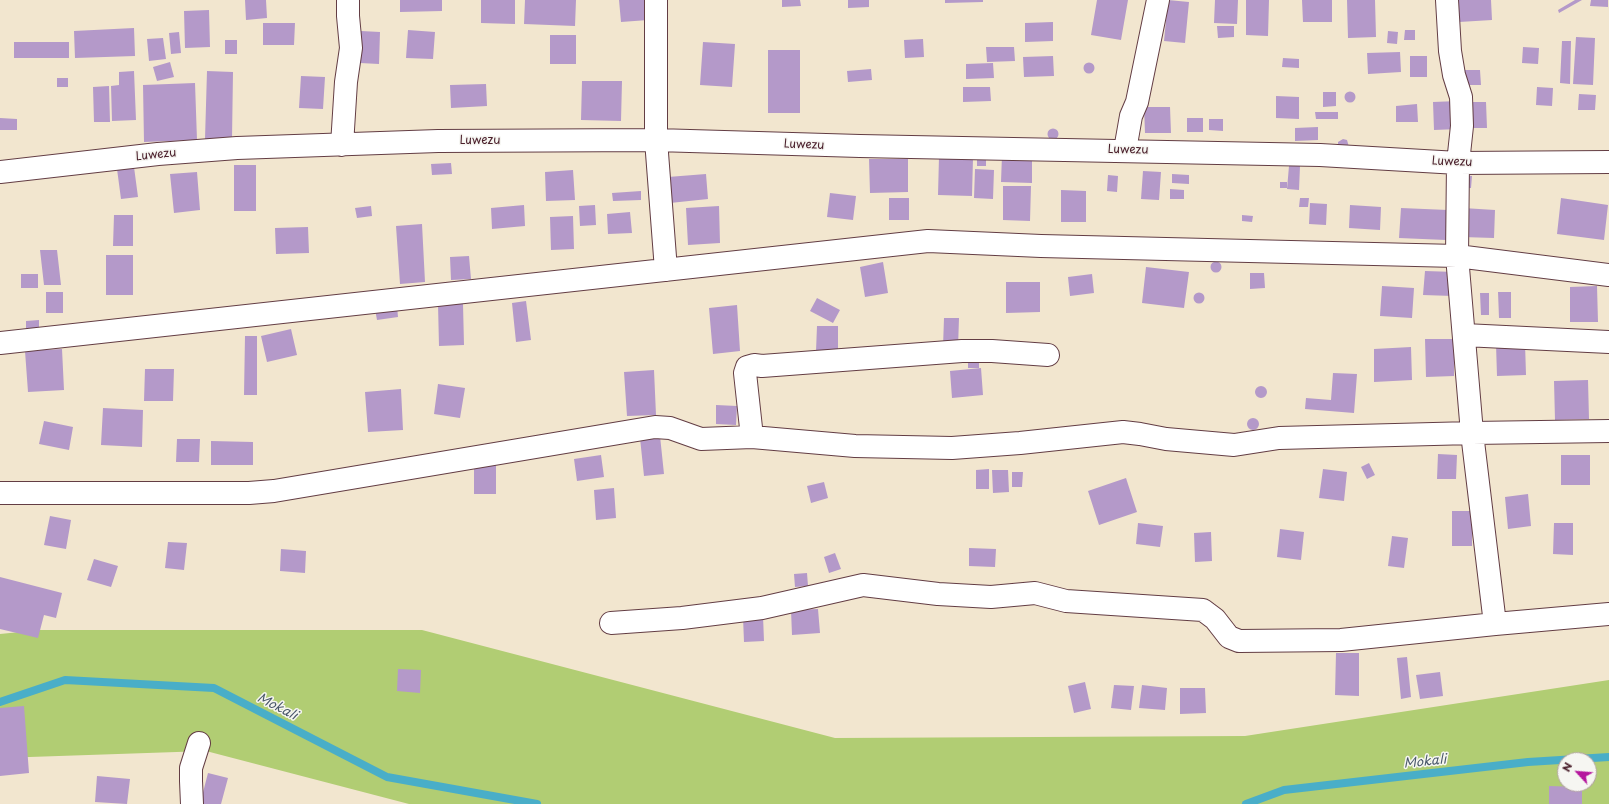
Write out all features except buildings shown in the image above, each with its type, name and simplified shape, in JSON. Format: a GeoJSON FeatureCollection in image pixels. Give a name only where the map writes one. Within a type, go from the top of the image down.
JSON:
{"type":"FeatureCollection","features":[{"type":"Feature","properties":{"kind":"street"},"geometry":{"type":"LineString","coordinates":[[342,145],[350,48],[348,0]]}},
{"type":"Feature","properties":{"kind":"street"},"geometry":{"type":"LineString","coordinates":[[656,0],[656,140],[666,270]]}},
{"type":"Feature","properties":{"kind":"street"},"geometry":{"type":"LineString","coordinates":[[1125,150],[1131,116],[1137,102],[1158,0]]}},
{"type":"Feature","properties":{"kind":"street"},"geometry":{"type":"LineString","coordinates":[[1447,0],[1450,51],[1454,75],[1461,97],[1462,126],[1458,163],[1457,256],[1472,432],[1495,624]]}},
{"type":"Feature","properties":{"kind":"street","name":"Luwezu"},"geometry":{"type":"LineString","coordinates":[[0,172],[237,148],[438,141],[656,140],[860,146],[1320,154],[1458,163],[1609,162]]}},
{"type":"Feature","properties":{"kind":"street"},"geometry":{"type":"LineString","coordinates":[[0,343],[928,241],[1041,246],[1457,256],[1609,275]]}},
{"type":"Feature","properties":{"kind":"street"},"geometry":{"type":"LineString","coordinates":[[1464,335],[1609,342]]}},
{"type":"Feature","properties":{"kind":"street"},"geometry":{"type":"LineString","coordinates":[[752,437],[745,373],[747,367],[754,365],[762,366],[962,351],[992,351],[1048,355]]}},
{"type":"Feature","properties":{"kind":"street"},"geometry":{"type":"LineString","coordinates":[[0,493],[261,492],[655,427],[670,428],[701,439],[752,437],[855,446],[952,448],[1020,443],[1123,432],[1166,439],[1234,445],[1279,438],[1472,432],[1609,431]]}},
{"type":"Feature","properties":{"kind":"street"},"geometry":{"type":"LineString","coordinates":[[610,623],[682,618],[762,608],[863,585],[938,594],[991,597],[1035,593],[1066,602],[1203,610],[1215,619],[1229,637],[1239,641],[1341,640],[1609,614]]}},
{"type":"Feature","properties":{"kind":"street"},"geometry":{"type":"LineString","coordinates":[[192,804],[190,781],[191,768],[199,743]]}},
{"type":"Feature","properties":{"kind":"green space"},"geometry":{"type":"Polygon","coordinates":[[[40,630],[422,630],[835,738],[1245,736],[1609,680],[1609,804],[409,804],[206,751],[0,758],[0,634],[40,630]]]}},
{"type":"Feature","properties":{"kind":"waterway","name":"Mokali"},"geometry":{"type":"LineString","coordinates":[[0,702],[65,680],[214,688],[387,777],[537,804]]}},
{"type":"Feature","properties":{"kind":"waterway","name":"Mokali"},"geometry":{"type":"LineString","coordinates":[[1246,804],[1284,790],[1528,762],[1609,757]]}}]}
